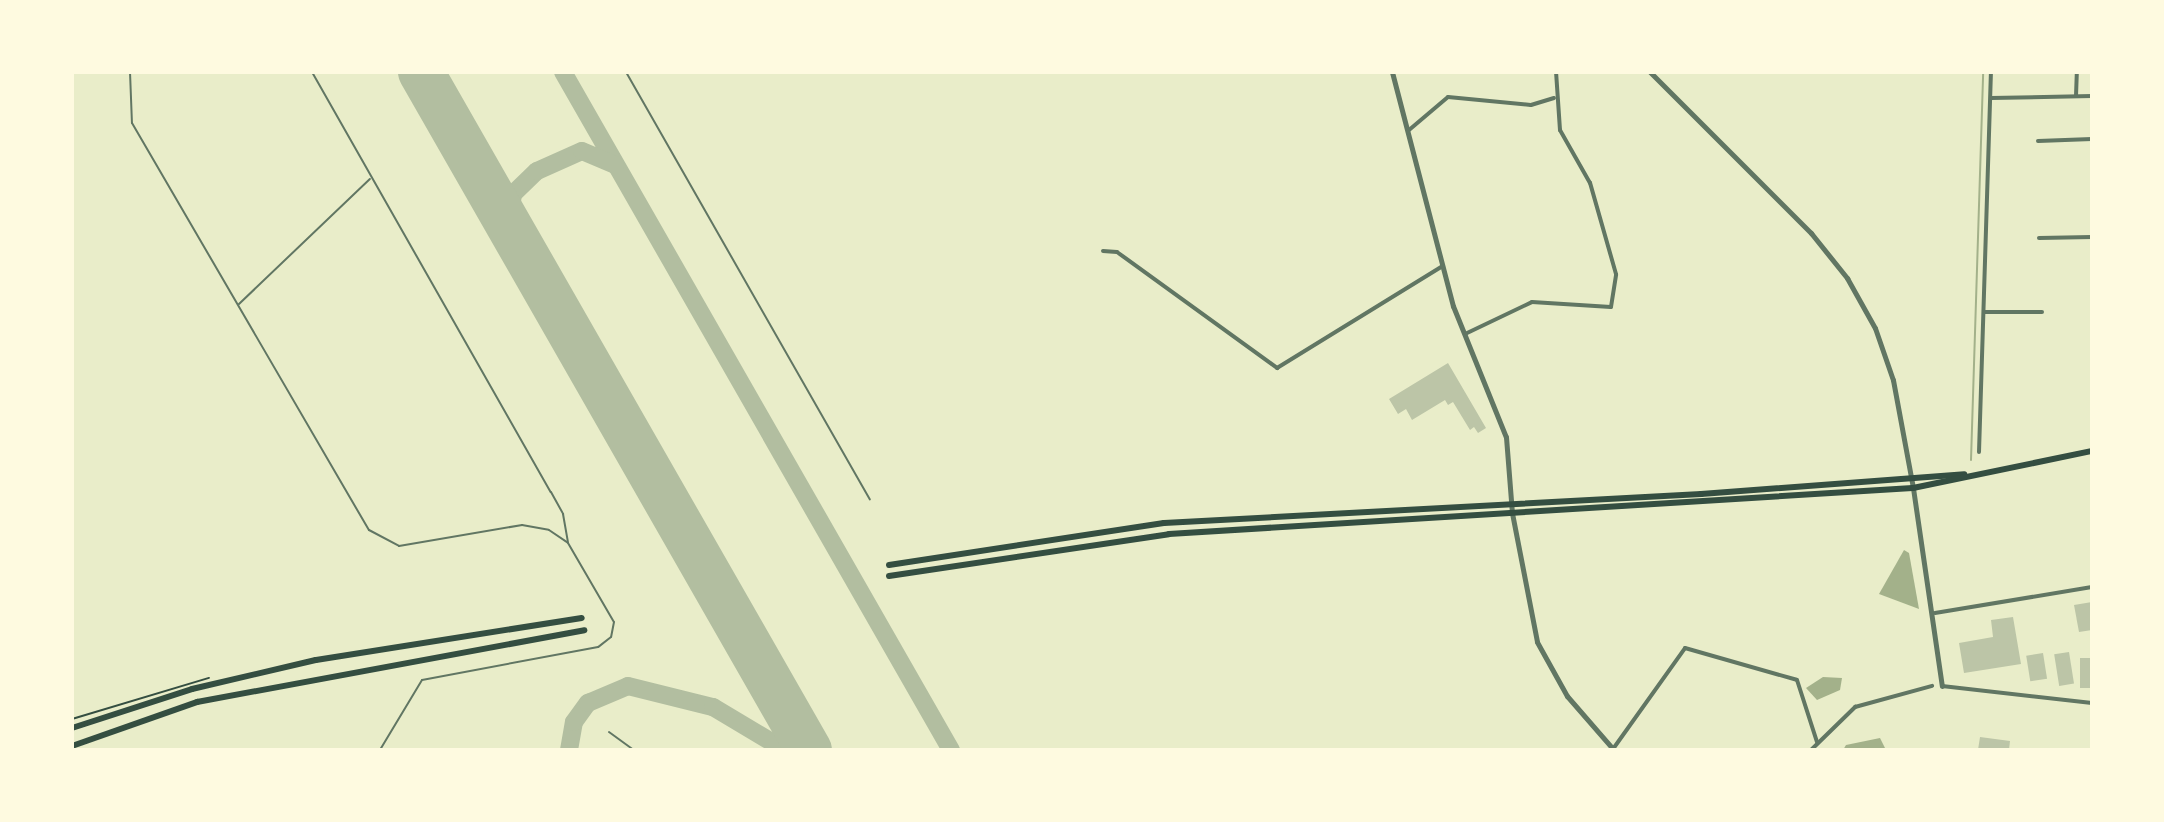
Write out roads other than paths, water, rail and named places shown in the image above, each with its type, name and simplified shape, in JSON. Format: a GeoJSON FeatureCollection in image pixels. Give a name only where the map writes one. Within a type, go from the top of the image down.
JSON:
{"type":"FeatureCollection","features":[{"type":"Feature","properties":{"kind":"main road"},"geometry":{"type":"LineString","coordinates":[[889,576],[1116,539],[1913,488],[1971,473],[2092,451]]}},
{"type":"Feature","properties":{"kind":"main road"},"geometry":{"type":"LineString","coordinates":[[889,565],[1164,523],[1701,494],[1971,473]]}},
{"type":"Feature","properties":{"kind":"main road"},"geometry":{"type":"LineString","coordinates":[[72,728],[192,689],[316,660],[582,618]]}},
{"type":"Feature","properties":{"kind":"main road"},"geometry":{"type":"LineString","coordinates":[[72,746],[197,702],[584,630]]}},
{"type":"Feature","properties":{"kind":"street"},"geometry":{"type":"LineString","coordinates":[[1392,72],[1464,334],[1501,418],[1512,513],[1542,653],[1567,696],[1613,750],[1685,648],[1797,680],[1817,742]]}},
{"type":"Feature","properties":{"kind":"street"},"geometry":{"type":"LineString","coordinates":[[1464,334],[1532,302],[1611,307],[1616,274],[1584,169],[1560,130],[1554,98],[1556,72]]}},
{"type":"Feature","properties":{"kind":"street"},"geometry":{"type":"LineString","coordinates":[[1650,72],[1811,233],[1847,278],[1884,353],[1911,476],[1935,613],[1942,686],[2092,703]]}},
{"type":"Feature","properties":{"kind":"street"},"geometry":{"type":"LineString","coordinates":[[1979,452],[1991,72]]}},
{"type":"Feature","properties":{"kind":"street"},"geometry":{"type":"LineString","coordinates":[[2076,96],[2077,72]]}},
{"type":"Feature","properties":{"kind":"street"},"geometry":{"type":"LineString","coordinates":[[1991,98],[2092,96]]}},
{"type":"Feature","properties":{"kind":"street"},"geometry":{"type":"LineString","coordinates":[[1409,130],[1448,97],[1522,105],[1554,98]]}},
{"type":"Feature","properties":{"kind":"street"},"geometry":{"type":"LineString","coordinates":[[2038,141],[2092,139]]}},
{"type":"Feature","properties":{"kind":"street"},"geometry":{"type":"LineString","coordinates":[[2039,238],[2092,237]]}},
{"type":"Feature","properties":{"kind":"street"},"geometry":{"type":"LineString","coordinates":[[1103,251],[1117,252],[1277,368],[1443,266]]}},
{"type":"Feature","properties":{"kind":"street"},"geometry":{"type":"LineString","coordinates":[[1984,312],[2042,312]]}},
{"type":"Feature","properties":{"kind":"street"},"geometry":{"type":"LineString","coordinates":[[1935,613],[2092,587]]}},
{"type":"Feature","properties":{"kind":"street"},"geometry":{"type":"LineString","coordinates":[[1811,750],[1855,707],[1932,686]]}},
{"type":"Feature","properties":{"kind":"lane"},"geometry":{"type":"LineString","coordinates":[[130,72],[132,123],[362,521],[376,535],[399,546],[529,525],[568,543]]}},
{"type":"Feature","properties":{"kind":"lane"},"geometry":{"type":"LineString","coordinates":[[312,72],[551,492],[563,514],[568,543],[614,622],[607,642],[433,675],[414,689],[380,750]]}},
{"type":"Feature","properties":{"kind":"lane"},"geometry":{"type":"LineString","coordinates":[[626,72],[870,499]]}},
{"type":"Feature","properties":{"kind":"lane"},"geometry":{"type":"LineString","coordinates":[[238,305],[372,177]]}},
{"type":"Feature","properties":{"kind":"lane"},"geometry":{"type":"LineString","coordinates":[[609,732],[634,750]]}},
{"type":"Feature","properties":{"kind":"waterway"},"geometry":{"type":"LineString","coordinates":[[1971,460],[1983,72]]}}]}
